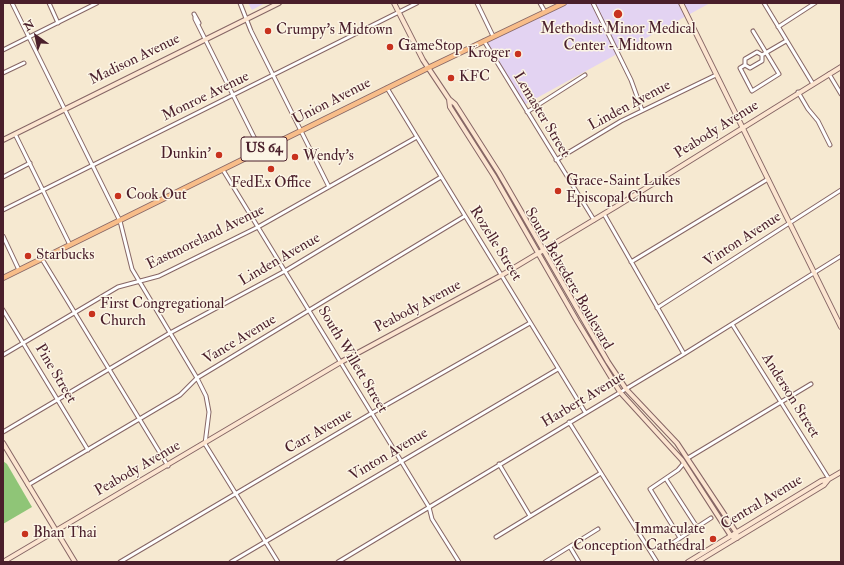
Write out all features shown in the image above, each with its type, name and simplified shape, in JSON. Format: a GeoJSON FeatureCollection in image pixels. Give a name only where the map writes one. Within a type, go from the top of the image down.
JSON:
{"type":"FeatureCollection","features":[{"type":"Feature","properties":{"kind":"main road","name":"Madison Avenue"},"geometry":{"type":"LineString","coordinates":[[3,140],[279,3]]}},
{"type":"Feature","properties":{"kind":"main road","name":"South Belvedere Boulevard"},"geometry":{"type":"LineString","coordinates":[[394,3],[428,68],[449,99],[455,104],[461,113],[626,389],[676,443],[731,536]]}},
{"type":"Feature","properties":{"kind":"main road","name":"Union Avenue"},"geometry":{"type":"LineString","coordinates":[[3,278],[493,36],[564,3]]}},
{"type":"Feature","properties":{"kind":"main road"},"geometry":{"type":"LineString","coordinates":[[681,3],[841,326]]}},
{"type":"Feature","properties":{"kind":"main road","name":"Peabody Avenue"},"geometry":{"type":"LineString","coordinates":[[3,562],[168,466],[341,362],[502,275],[743,129],[798,92],[841,67]]}},
{"type":"Feature","properties":{"kind":"main road","name":"South Belvedere Boulevard"},"geometry":{"type":"LineString","coordinates":[[449,99],[450,107],[494,176],[577,321],[620,392],[686,460],[736,532],[737,538]]}},
{"type":"Feature","properties":{"kind":"main road"},"geometry":{"type":"LineString","coordinates":[[577,321],[583,317]]}},
{"type":"Feature","properties":{"kind":"main road"},"geometry":{"type":"LineString","coordinates":[[3,443],[75,562]]}},
{"type":"Feature","properties":{"kind":"main road","name":"Central Avenue"},"geometry":{"type":"LineString","coordinates":[[690,562],[736,532],[821,481],[829,479],[841,472]]}},
{"type":"Feature","properties":{"kind":"main road","name":"Central Avenue"},"geometry":{"type":"LineString","coordinates":[[697,562],[824,485],[829,479]]}},
{"type":"Feature","properties":{"kind":"main road"},"geometry":{"type":"LineString","coordinates":[[731,536],[737,538]]}},
{"type":"Feature","properties":{"kind":"street"},"geometry":{"type":"LineString","coordinates":[[12,3],[120,221],[129,260],[138,281],[197,378],[206,396],[208,412],[205,444],[278,562]]}},
{"type":"Feature","properties":{"kind":"street"},"geometry":{"type":"LineString","coordinates":[[49,3],[58,23]]}},
{"type":"Feature","properties":{"kind":"street"},"geometry":{"type":"LineString","coordinates":[[3,50],[97,3]]}},
{"type":"Feature","properties":{"kind":"street"},"geometry":{"type":"LineString","coordinates":[[240,3],[250,28],[300,132],[329,187]]}},
{"type":"Feature","properties":{"kind":"street","name":"Monroe Avenue"},"geometry":{"type":"LineString","coordinates":[[3,210],[234,96],[417,3]]}},
{"type":"Feature","properties":{"kind":"street"},"geometry":{"type":"LineString","coordinates":[[477,3],[493,36]]}},
{"type":"Feature","properties":{"kind":"street"},"geometry":{"type":"LineString","coordinates":[[540,3],[545,12]]}},
{"type":"Feature","properties":{"kind":"street"},"geometry":{"type":"LineString","coordinates":[[593,3],[631,80],[642,110]]}},
{"type":"Feature","properties":{"kind":"street"},"geometry":{"type":"LineString","coordinates":[[764,3],[812,84]]}},
{"type":"Feature","properties":{"kind":"street"},"geometry":{"type":"LineString","coordinates":[[778,27],[815,3]]}},
{"type":"Feature","properties":{"kind":"street"},"geometry":{"type":"LineString","coordinates":[[195,15],[261,151]]}},
{"type":"Feature","properties":{"kind":"street"},"geometry":{"type":"LineString","coordinates":[[745,65],[740,68],[752,91],[779,74],[753,31]]}},
{"type":"Feature","properties":{"kind":"street","name":"Lemaster Street"},"geometry":{"type":"LineString","coordinates":[[484,41],[594,220]]}},
{"type":"Feature","properties":{"kind":"street"},"geometry":{"type":"LineString","coordinates":[[762,55],[786,41]]}},
{"type":"Feature","properties":{"kind":"street"},"geometry":{"type":"LineString","coordinates":[[745,65],[744,59],[757,52],[762,55]]}},
{"type":"Feature","properties":{"kind":"street"},"geometry":{"type":"LineString","coordinates":[[745,65],[750,68],[762,61],[762,55]]}},
{"type":"Feature","properties":{"kind":"street"},"geometry":{"type":"LineString","coordinates":[[3,74],[24,63]]}},
{"type":"Feature","properties":{"kind":"street"},"geometry":{"type":"LineString","coordinates":[[829,74],[841,94]]}},
{"type":"Feature","properties":{"kind":"street","name":"Linden Avenue"},"geometry":{"type":"LineString","coordinates":[[556,160],[642,110],[716,75]]}},
{"type":"Feature","properties":{"kind":"street"},"geometry":{"type":"LineString","coordinates":[[527,112],[586,76]]}},
{"type":"Feature","properties":{"kind":"street","name":"Rozelle Street"},"geometry":{"type":"LineString","coordinates":[[387,88],[585,412]]}},
{"type":"Feature","properties":{"kind":"street"},"geometry":{"type":"LineString","coordinates":[[798,92],[808,109],[818,121],[830,145]]}},
{"type":"Feature","properties":{"kind":"street"},"geometry":{"type":"LineString","coordinates":[[15,134],[70,246]]}},
{"type":"Feature","properties":{"kind":"street","name":"Eastmoreland Avenue"},"geometry":{"type":"LineString","coordinates":[[3,355],[118,288],[158,276],[258,227],[417,137]]}},
{"type":"Feature","properties":{"kind":"street"},"geometry":{"type":"LineString","coordinates":[[3,177],[30,163]]}},
{"type":"Feature","properties":{"kind":"street","name":"South Willett Street"},"geometry":{"type":"LineString","coordinates":[[223,170],[429,507],[432,519],[458,561]]}},
{"type":"Feature","properties":{"kind":"street","name":"Linden Avenue"},"geometry":{"type":"LineString","coordinates":[[3,432],[170,333],[285,271],[441,177]]}},
{"type":"Feature","properties":{"kind":"street"},"geometry":{"type":"LineString","coordinates":[[631,262],[768,178]]}},
{"type":"Feature","properties":{"kind":"street","name":"Vinton Avenue"},"geometry":{"type":"LineString","coordinates":[[658,308],[841,190]]}},
{"type":"Feature","properties":{"kind":"street"},"geometry":{"type":"LineString","coordinates":[[604,214],[684,354]]}},
{"type":"Feature","properties":{"kind":"street","name":"Vance Avenue"},"geometry":{"type":"LineString","coordinates":[[28,484],[180,396],[197,378],[465,216]]}},
{"type":"Feature","properties":{"kind":"street"},"geometry":{"type":"LineString","coordinates":[[3,236],[19,270]]}},
{"type":"Feature","properties":{"kind":"street","name":"Harbert Avenue"},"geometry":{"type":"LineString","coordinates":[[338,562],[585,412],[684,354],[841,256]]}},
{"type":"Feature","properties":{"kind":"street"},"geometry":{"type":"LineString","coordinates":[[42,259],[168,466]]}},
{"type":"Feature","properties":{"kind":"street","name":"Pine Street"},"geometry":{"type":"LineString","coordinates":[[3,310],[88,450]]}},
{"type":"Feature","properties":{"kind":"street","name":"Carr Avenue"},"geometry":{"type":"LineString","coordinates":[[120,562],[372,413],[530,323]]}},
{"type":"Feature","properties":{"kind":"street","name":"Anderson Street"},"geometry":{"type":"LineString","coordinates":[[732,324],[829,479]]}},
{"type":"Feature","properties":{"kind":"street","name":"Vinton Avenue"},"geometry":{"type":"LineString","coordinates":[[231,562],[558,368]]}},
{"type":"Feature","properties":{"kind":"street"},"geometry":{"type":"LineString","coordinates":[[680,538],[650,489],[678,470],[686,460],[811,384]]}},
{"type":"Feature","properties":{"kind":"street"},"geometry":{"type":"LineString","coordinates":[[569,422],[657,562]]}},
{"type":"Feature","properties":{"kind":"street"},"geometry":{"type":"LineString","coordinates":[[499,464],[530,516]]}},
{"type":"Feature","properties":{"kind":"street"},"geometry":{"type":"LineString","coordinates":[[496,537],[601,473]]}},
{"type":"Feature","properties":{"kind":"street"},"geometry":{"type":"LineString","coordinates":[[666,479],[697,527]]}},
{"type":"Feature","properties":{"kind":"street"},"geometry":{"type":"LineString","coordinates":[[671,544],[711,518]]}},
{"type":"Feature","properties":{"kind":"street"},"geometry":{"type":"LineString","coordinates":[[546,562],[598,529]]}},
{"type":"Feature","properties":{"kind":"street"},"geometry":{"type":"LineString","coordinates":[[570,547],[577,561]]}},
{"type":"Feature","properties":{"kind":"street"},"geometry":{"type":"LineString","coordinates":[[454,562],[458,561]]}},
{"type":"Feature","properties":{"kind":"shaded area"},"geometry":{"type":"Polygon","coordinates":[[[248,3],[265,3],[252,10],[248,3]]]}},
{"type":"Feature","properties":{"kind":"shaded area"},"geometry":{"type":"Polygon","coordinates":[[[557,3],[710,3],[524,105],[485,41],[557,3]]]}},
{"type":"Feature","properties":{"kind":"green space"},"geometry":{"type":"Polygon","coordinates":[[[3,461],[7,464],[32,507],[3,524],[3,461]]]}},
{"type":"Feature","properties":{"kind":"place","name":"Methodist Minor Medical Center - Midtown"},"geometry":{"type":"Point","coordinates":[618,14]}},
{"type":"Feature","properties":{"kind":"place","name":"Crumpy's Midtown"},"geometry":{"type":"Point","coordinates":[268,31]}},
{"type":"Feature","properties":{"kind":"place","name":"GameStop"},"geometry":{"type":"Point","coordinates":[390,47]}},
{"type":"Feature","properties":{"kind":"place","name":"Kroger"},"geometry":{"type":"Point","coordinates":[518,54]}},
{"type":"Feature","properties":{"kind":"place","name":"KFC"},"geometry":{"type":"Point","coordinates":[451,78]}},
{"type":"Feature","properties":{"kind":"place","name":"Dunkin'"},"geometry":{"type":"Point","coordinates":[219,155]}},
{"type":"Feature","properties":{"kind":"place","name":"Wendy's"},"geometry":{"type":"Point","coordinates":[295,157]}},
{"type":"Feature","properties":{"kind":"place","name":"FedEx Office"},"geometry":{"type":"Point","coordinates":[271,169]}},
{"type":"Feature","properties":{"kind":"place","name":"Grace-Saint Lukes Episcopal Church"},"geometry":{"type":"Point","coordinates":[558,191]}},
{"type":"Feature","properties":{"kind":"place","name":"Cook Out"},"geometry":{"type":"Point","coordinates":[118,196]}},
{"type":"Feature","properties":{"kind":"place","name":"Starbucks"},"geometry":{"type":"Point","coordinates":[28,256]}},
{"type":"Feature","properties":{"kind":"place","name":"First Congregational Church"},"geometry":{"type":"Point","coordinates":[92,314]}},
{"type":"Feature","properties":{"kind":"place","name":"Bhan Thai"},"geometry":{"type":"Point","coordinates":[25,534]}},
{"type":"Feature","properties":{"kind":"place","name":"Immaculate Conception Cathedral"},"geometry":{"type":"Point","coordinates":[713,539]}}]}
